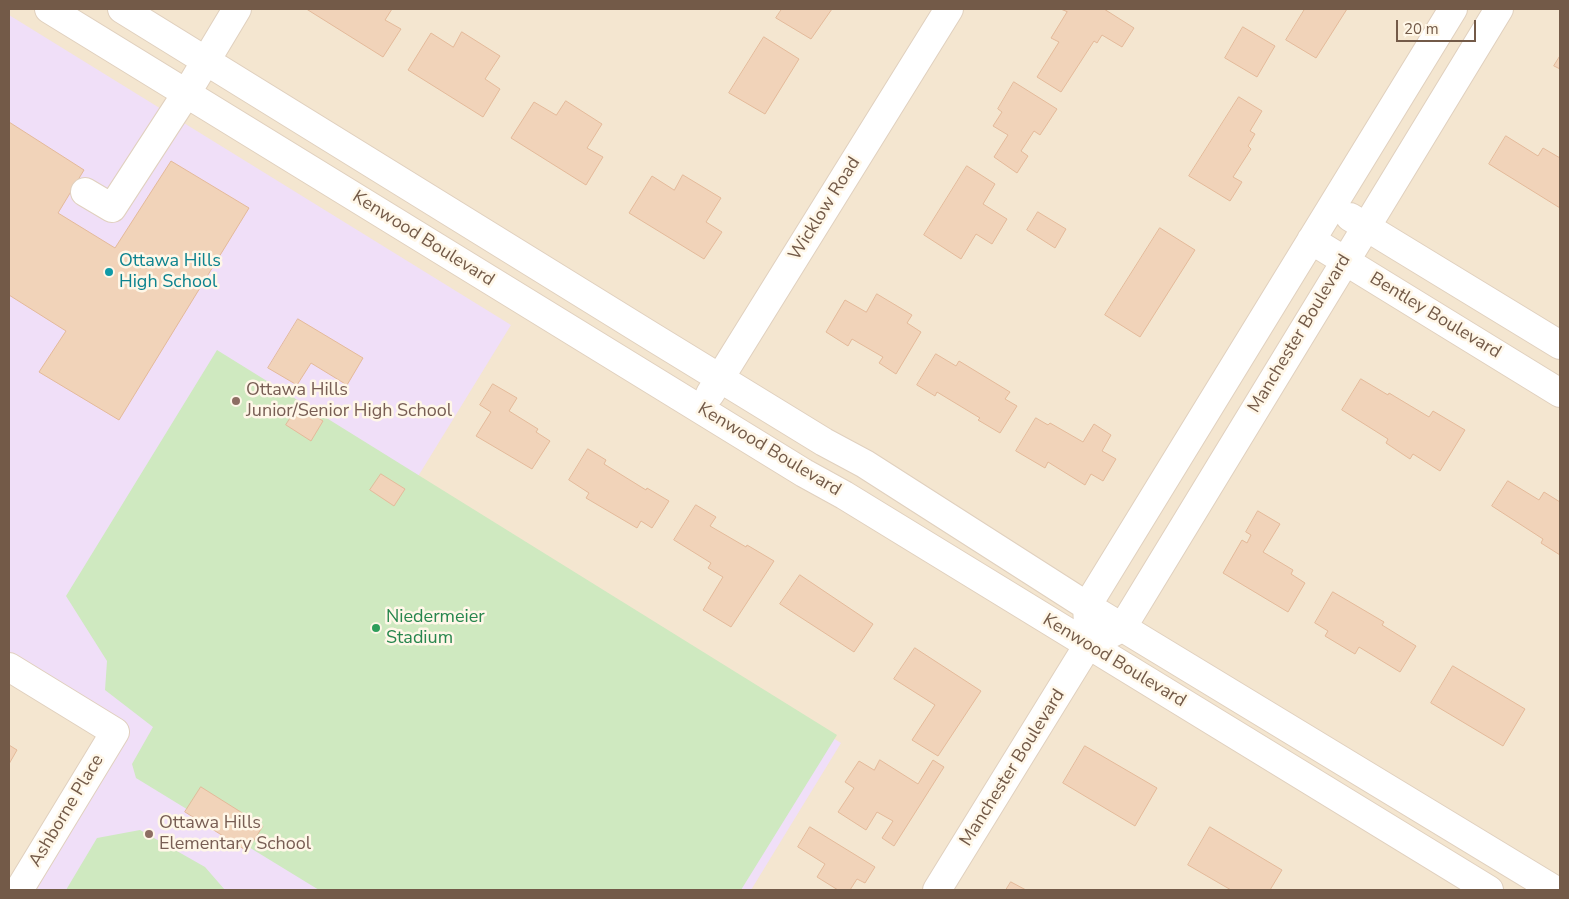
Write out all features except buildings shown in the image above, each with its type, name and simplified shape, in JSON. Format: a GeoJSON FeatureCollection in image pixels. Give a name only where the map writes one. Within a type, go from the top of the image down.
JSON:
{"type":"FeatureCollection","features":[{"type":"Feature","properties":{"kind":"street","name":"Kenwood Boulevard"},"geometry":{"type":"LineString","coordinates":[[49,9],[1489,890]]}},
{"type":"Feature","properties":{"kind":"street","name":"Kenwood Boulevard"},"geometry":{"type":"LineString","coordinates":[[122,9],[824,442],[865,464],[1122,628],[1555,890]]}},
{"type":"Feature","properties":{"kind":"street"},"geometry":{"type":"LineString","coordinates":[[85,192],[112,208],[186,94],[237,9]]}},
{"type":"Feature","properties":{"kind":"street","name":"Wicklow Road"},"geometry":{"type":"LineString","coordinates":[[701,409],[719,377],[950,9]]}},
{"type":"Feature","properties":{"kind":"street"},"geometry":{"type":"LineString","coordinates":[[1122,628],[1088,645],[1087,606],[1453,9]]}},
{"type":"Feature","properties":{"kind":"street","name":"Manchester Boulevard"},"geometry":{"type":"LineString","coordinates":[[1122,628],[1365,226],[1499,9]]}},
{"type":"Feature","properties":{"kind":"street"},"geometry":{"type":"LineString","coordinates":[[1332,206],[1560,345]]}},
{"type":"Feature","properties":{"kind":"street","name":"Bentley Boulevard"},"geometry":{"type":"LineString","coordinates":[[1310,240],[1560,392]]}},
{"type":"Feature","properties":{"kind":"street","name":"Manchester Boulevard"},"geometry":{"type":"LineString","coordinates":[[937,890],[1088,645]]}},
{"type":"Feature","properties":{"kind":"street","name":"Ashborne Place"},"geometry":{"type":"LineString","coordinates":[[9,668],[115,732],[19,890]]}},
{"type":"Feature","properties":{"kind":"shaded area"},"geometry":{"type":"Polygon","coordinates":[[[9,9],[1560,9],[1560,890],[9,890],[9,9]]]}},
{"type":"Feature","properties":{"kind":"shaded area","name":"Ottawa Hills Junior/Senior High School"},"geometry":{"type":"Polygon","coordinates":[[[9,15],[511,325],[417,478],[841,743],[751,890],[36,890],[124,744],[116,730],[9,661],[9,15]]]}},
{"type":"Feature","properties":{"kind":"green space","name":"Niedermeier Stadium"},"geometry":{"type":"Polygon","coordinates":[[[217,350],[837,735],[741,890],[319,890],[136,778],[132,764],[153,727],[105,690],[107,661],[66,596],[217,350]]]}},
{"type":"Feature","properties":{"kind":"green space"},"geometry":{"type":"Polygon","coordinates":[[[140,830],[205,867],[225,890],[66,890],[97,838],[140,830]]]}},
{"type":"Feature","properties":{"kind":"place","name":"Ottawa Hills High School"},"geometry":{"type":"Point","coordinates":[109,272]}},
{"type":"Feature","properties":{"kind":"place","name":"Ottawa Hills Junior/Senior High School"},"geometry":{"type":"Point","coordinates":[236,401]}},
{"type":"Feature","properties":{"kind":"place","name":"Niedermeier Stadium"},"geometry":{"type":"Point","coordinates":[376,628]}},
{"type":"Feature","properties":{"kind":"place","name":"Ottawa Hills Elementary School"},"geometry":{"type":"Point","coordinates":[149,834]}}]}
